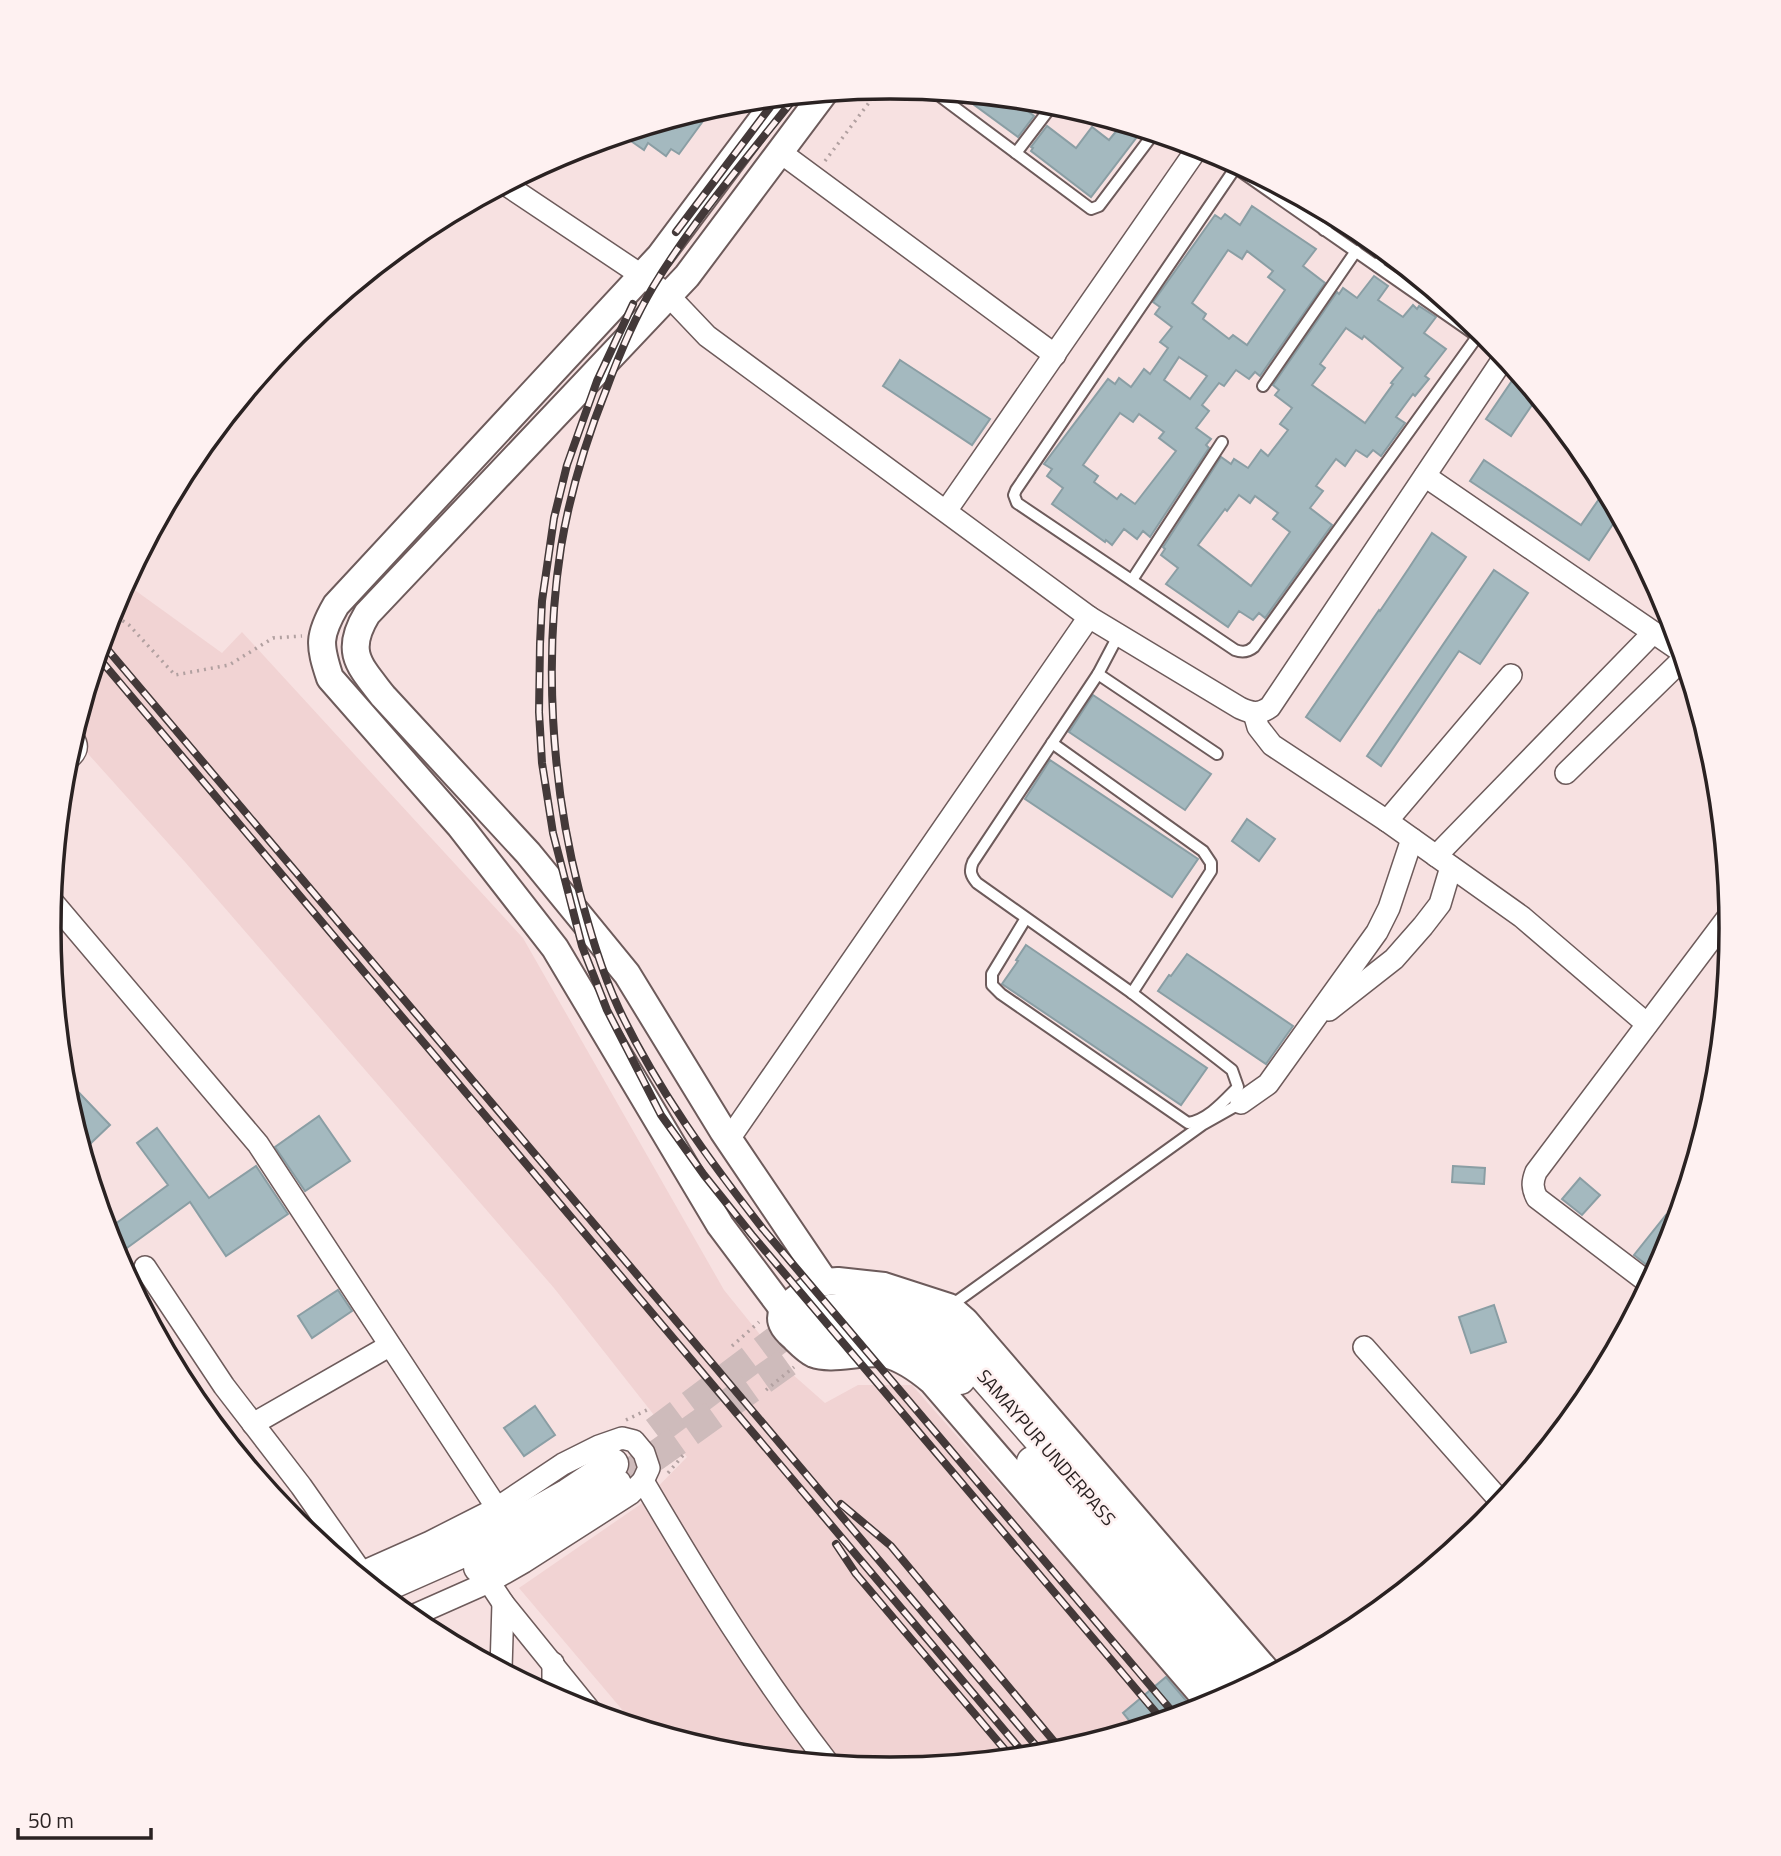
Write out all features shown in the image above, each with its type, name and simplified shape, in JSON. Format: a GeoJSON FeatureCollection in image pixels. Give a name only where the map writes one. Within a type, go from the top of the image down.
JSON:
{"type":"FeatureCollection","features":[{"type":"Feature","properties":{"kind":"main road","name":"SAMAYPUR UNDERPASS"},"geometry":{"type":"LineString","coordinates":[[789,1333],[802,1320],[812,1315],[827,1310],[859,1309],[884,1311],[916,1319],[943,1335],[968,1358],[1247,1677]]}},
{"type":"Feature","properties":{"kind":"main road","name":"SAMAYPUR UNDERPASS"},"geometry":{"type":"LineString","coordinates":[[789,1333],[820,1338],[831,1333],[886,1333],[922,1346],[944,1363],[1151,1598],[1225,1686]]}},
{"type":"Feature","properties":{"kind":"main road"},"geometry":{"type":"LineString","coordinates":[[375,1576],[472,1548],[568,1494],[633,1477]]}},
{"type":"Feature","properties":{"kind":"main road"},"geometry":{"type":"LineString","coordinates":[[405,1599],[484,1565],[574,1515],[633,1477]]}},
{"type":"Feature","properties":{"kind":"street"},"geometry":{"type":"LineString","coordinates":[[817,103],[687,275],[367,614],[358,629],[355,641],[356,657],[362,669],[383,696],[528,853],[627,974],[729,1139],[825,1282]]}},
{"type":"Feature","properties":{"kind":"street"},"geometry":{"type":"LineString","coordinates":[[771,108],[660,256],[336,605],[322,635],[321,653],[330,678],[460,826],[555,948],[720,1224],[789,1333]]}},
{"type":"Feature","properties":{"kind":"street"},"geometry":{"type":"LineString","coordinates":[[780,152],[1055,355]]}},
{"type":"Feature","properties":{"kind":"street"},"geometry":{"type":"LineString","coordinates":[[946,511],[1192,156]]}},
{"type":"Feature","properties":{"kind":"street"},"geometry":{"type":"LineString","coordinates":[[514,190],[668,295],[707,337],[1089,617],[1240,708],[1254,713],[1263,712],[1270,706],[1499,365]]}},
{"type":"Feature","properties":{"kind":"street"},"geometry":{"type":"LineString","coordinates":[[1425,476],[1669,644]]}},
{"type":"Feature","properties":{"kind":"street"},"geometry":{"type":"LineString","coordinates":[[729,1139],[1089,617]]}},
{"type":"Feature","properties":{"kind":"street"},"geometry":{"type":"LineString","coordinates":[[1308,1026],[1394,959],[1432,917],[1440,904],[1444,861],[1653,633]]}},
{"type":"Feature","properties":{"kind":"street"},"geometry":{"type":"LineString","coordinates":[[322,635],[355,641]]}},
{"type":"Feature","properties":{"kind":"street"},"geometry":{"type":"LineString","coordinates":[[1566,773],[1677,665]]}},
{"type":"Feature","properties":{"kind":"street"},"geometry":{"type":"LineString","coordinates":[[1387,821],[1511,676]]}},
{"type":"Feature","properties":{"kind":"street"},"geometry":{"type":"LineString","coordinates":[[1254,713],[1258,727],[1272,745],[1387,821],[1522,917],[1647,1024]]}},
{"type":"Feature","properties":{"kind":"street"},"geometry":{"type":"LineString","coordinates":[[1241,1103],[1268,1084],[1377,932],[1389,908],[1412,839]]}},
{"type":"Feature","properties":{"kind":"street"},"geometry":{"type":"LineString","coordinates":[[62,912],[258,1144],[497,1508]]}},
{"type":"Feature","properties":{"kind":"street"},"geometry":{"type":"LineString","coordinates":[[1642,1278],[1537,1198],[1532,1189],[1536,1172],[1720,928]]}},
{"type":"Feature","properties":{"kind":"street"},"geometry":{"type":"LineString","coordinates":[[145,1267],[224,1386],[349,1555]]}},
{"type":"Feature","properties":{"kind":"street"},"geometry":{"type":"LineString","coordinates":[[789,1333],[814,1285],[825,1282],[884,1286],[949,1307],[965,1321],[1264,1668]]}},
{"type":"Feature","properties":{"kind":"street"},"geometry":{"type":"LineString","coordinates":[[788,1332],[780,1315],[783,1327],[788,1332],[812,1353],[826,1356],[886,1354],[919,1370],[932,1381],[1203,1696]]}},
{"type":"Feature","properties":{"kind":"street"},"geometry":{"type":"LineString","coordinates":[[253,1424],[389,1346]]}},
{"type":"Feature","properties":{"kind":"street"},"geometry":{"type":"LineString","coordinates":[[1364,1347],[1495,1495]]}},
{"type":"Feature","properties":{"kind":"street"},"geometry":{"type":"LineString","coordinates":[[373,1575],[497,1508],[563,1464],[600,1446],[622,1438],[634,1441],[644,1453],[649,1468],[633,1477]]}},
{"type":"Feature","properties":{"kind":"street"},"geometry":{"type":"LineString","coordinates":[[422,1612],[489,1582],[596,1517],[630,1494],[633,1477]]}},
{"type":"Feature","properties":{"kind":"street"},"geometry":{"type":"LineString","coordinates":[[633,1477],[751,1656],[821,1754]]}},
{"type":"Feature","properties":{"kind":"street"},"geometry":{"type":"LineString","coordinates":[[489,1582],[503,1604],[579,1696]]}},
{"type":"Feature","properties":{"kind":"street"},"geometry":{"type":"LineString","coordinates":[[501,1660],[503,1604]]}},
{"type":"Feature","properties":{"kind":"street"},"geometry":{"type":"LineString","coordinates":[[553,1663],[553,1685]]}},
{"type":"Feature","properties":{"kind":"lane"},"geometry":{"type":"LineString","coordinates":[[947,101],[1088,207],[1099,206],[1148,140]]}},
{"type":"Feature","properties":{"kind":"lane"},"geometry":{"type":"LineString","coordinates":[[1016,153],[1046,114]]}},
{"type":"Feature","properties":{"kind":"lane"},"geometry":{"type":"LineString","coordinates":[[1232,173],[1016,490],[1014,495],[1017,503],[1235,650],[1249,651],[1475,340]]}},
{"type":"Feature","properties":{"kind":"lane"},"geometry":{"type":"LineString","coordinates":[[1276,194],[1437,305]]}},
{"type":"Feature","properties":{"kind":"lane"},"geometry":{"type":"LineString","coordinates":[[1324,229],[1328,224]]}},
{"type":"Feature","properties":{"kind":"lane"},"geometry":{"type":"LineString","coordinates":[[1263,386],[1356,251]]}},
{"type":"Feature","properties":{"kind":"lane"},"geometry":{"type":"LineString","coordinates":[[1377,266],[1381,260]]}},
{"type":"Feature","properties":{"kind":"lane"},"geometry":{"type":"LineString","coordinates":[[1132,580],[1222,442]]}},
{"type":"Feature","properties":{"kind":"lane"},"geometry":{"type":"LineString","coordinates":[[1026,918],[992,974],[995,990],[1188,1123],[1213,1111],[1238,1087],[1232,1070],[1132,993],[977,883],[972,876],[970,868],[973,862],[1098,674],[1118,636]]}},
{"type":"Feature","properties":{"kind":"lane"},"geometry":{"type":"LineString","coordinates":[[1098,674],[1217,754]]}},
{"type":"Feature","properties":{"kind":"lane"},"geometry":{"type":"LineString","coordinates":[[1052,743],[1203,851],[1211,863],[1211,871],[1132,993]]}},
{"type":"Feature","properties":{"kind":"lane"},"geometry":{"type":"LineString","coordinates":[[949,1307],[1202,1125],[1241,1103]]}},
{"type":"Feature","properties":{"kind":"path"},"geometry":{"type":"LineString","coordinates":[[813,176],[871,100]]}},
{"type":"Feature","properties":{"kind":"path"},"geometry":{"type":"LineString","coordinates":[[121,620],[175,675],[229,665],[273,638],[322,635]]}},
{"type":"Feature","properties":{"kind":"path"},"geometry":{"type":"LineString","coordinates":[[732,1346],[789,1333]]}},
{"type":"Feature","properties":{"kind":"path"},"geometry":{"type":"LineString","coordinates":[[766,1390],[789,1333]]}},
{"type":"Feature","properties":{"kind":"path"},"geometry":{"type":"LineString","coordinates":[[619,1424],[649,1409]]}},
{"type":"Feature","properties":{"kind":"path"},"geometry":{"type":"LineString","coordinates":[[633,1477],[685,1453]]}},
{"type":"Feature","properties":{"kind":"shaded area"},"geometry":{"type":"Polygon","coordinates":[[[134,589],[222,653],[242,632],[523,938],[724,1290],[791,1373],[825,1403],[858,1385],[912,1385],[1190,1701],[1105,1729],[1052,1741],[999,1750],[890,1757],[782,1750],[676,1729],[625,1713],[519,1588],[641,1504],[687,1457],[554,1288],[82,747],[105,661],[134,589]]]}},
{"type":"Feature","properties":{"kind":"building"},"geometry":{"type":"Polygon","coordinates":[[[972,104],[1028,111],[1034,116],[1018,137],[972,104]]]}},
{"type":"Feature","properties":{"kind":"building"},"geometry":{"type":"Polygon","coordinates":[[[703,121],[679,154],[671,149],[666,156],[648,143],[644,150],[631,141],[703,121]]]}},
{"type":"Feature","properties":{"kind":"building"},"geometry":{"type":"Polygon","coordinates":[[[1047,126],[1076,148],[1092,127],[1109,140],[1117,131],[1137,137],[1091,197],[1031,151],[1031,147],[1047,126]]]}},
{"type":"Feature","properties":{"kind":"building"},"geometry":{"type":"Polygon","coordinates":[[[1252,206],[1316,249],[1303,266],[1325,283],[1260,376],[1255,372],[1249,379],[1236,370],[1224,386],[1219,383],[1202,405],[1209,411],[1196,428],[1211,439],[1206,445],[1209,448],[1150,537],[1143,531],[1137,539],[1124,529],[1112,545],[1052,504],[1063,488],[1047,476],[1052,469],[1044,464],[1108,379],[1115,384],[1119,378],[1131,387],[1144,369],[1150,374],[1168,348],[1160,342],[1172,327],[1155,314],[1160,307],[1153,302],[1215,215],[1221,219],[1225,214],[1240,225],[1252,206]],[[1228,250],[1192,303],[1206,314],[1203,319],[1229,339],[1233,335],[1247,345],[1285,290],[1268,277],[1273,271],[1247,251],[1242,259],[1228,250]],[[1179,357],[1164,380],[1190,399],[1207,376],[1179,357]],[[1120,413],[1083,465],[1098,476],[1094,482],[1117,499],[1121,494],[1135,504],[1176,451],[1159,438],[1164,432],[1139,414],[1133,422],[1120,413]]]}},
{"type":"Feature","properties":{"kind":"building"},"geometry":{"type":"Polygon","coordinates":[[[1374,276],[1388,286],[1378,300],[1403,317],[1413,305],[1436,317],[1424,333],[1446,349],[1425,376],[1429,379],[1415,396],[1413,394],[1396,417],[1405,423],[1381,456],[1373,450],[1367,457],[1356,450],[1345,466],[1336,459],[1316,486],[1323,491],[1310,508],[1332,525],[1265,618],[1259,613],[1253,620],[1239,611],[1228,627],[1166,584],[1178,568],[1161,555],[1165,549],[1163,547],[1221,457],[1231,464],[1234,459],[1248,468],[1261,450],[1268,456],[1288,430],[1280,424],[1292,408],[1275,395],[1279,390],[1273,385],[1337,292],[1339,294],[1343,288],[1357,298],[1374,276]],[[1346,328],[1320,364],[1325,368],[1312,385],[1365,423],[1403,368],[1364,336],[1362,339],[1346,328]],[[1239,495],[1198,545],[1251,586],[1290,532],[1273,519],[1278,513],[1255,496],[1250,503],[1239,495]]]}},
{"type":"Feature","properties":{"kind":"building"},"geometry":{"type":"Polygon","coordinates":[[[900,360],[990,419],[972,445],[883,386],[900,360]]]}},
{"type":"Feature","properties":{"kind":"building"},"geometry":{"type":"Polygon","coordinates":[[[1513,380],[1533,404],[1511,436],[1486,419],[1513,380]]]}},
{"type":"Feature","properties":{"kind":"building"},"geometry":{"type":"Polygon","coordinates":[[[1484,460],[1581,525],[1600,498],[1614,523],[1589,560],[1470,481],[1484,460]]]}},
{"type":"Feature","properties":{"kind":"building"},"geometry":{"type":"Polygon","coordinates":[[[1432,533],[1466,557],[1340,741],[1306,717],[1432,533]]]}},
{"type":"Feature","properties":{"kind":"building"},"geometry":{"type":"Polygon","coordinates":[[[1494,570],[1528,593],[1480,664],[1459,651],[1381,766],[1367,756],[1494,570]]]}},
{"type":"Feature","properties":{"kind":"building"},"geometry":{"type":"Polygon","coordinates":[[[1093,695],[1211,774],[1185,810],[1069,732],[1093,695]]]}},
{"type":"Feature","properties":{"kind":"building"},"geometry":{"type":"Polygon","coordinates":[[[1050,760],[1198,859],[1172,897],[1025,799],[1050,760]]]}},
{"type":"Feature","properties":{"kind":"building"},"geometry":{"type":"Polygon","coordinates":[[[1247,819],[1275,839],[1259,861],[1232,841],[1247,819]]]}},
{"type":"Feature","properties":{"kind":"building"},"geometry":{"type":"Polygon","coordinates":[[[1026,945],[1207,1068],[1181,1105],[1002,984],[1026,945]]]}},
{"type":"Feature","properties":{"kind":"building"},"geometry":{"type":"Polygon","coordinates":[[[1187,954],[1293,1026],[1266,1064],[1158,991],[1187,954]]]}},
{"type":"Feature","properties":{"kind":"building"},"geometry":{"type":"Polygon","coordinates":[[[77,1091],[110,1125],[90,1142],[77,1091]]]}},
{"type":"Feature","properties":{"kind":"building"},"geometry":{"type":"Polygon","coordinates":[[[319,1116],[350,1161],[305,1191],[275,1147],[319,1116]]]}},
{"type":"Feature","properties":{"kind":"building"},"geometry":{"type":"Polygon","coordinates":[[[157,1128],[209,1198],[256,1166],[288,1214],[226,1256],[190,1202],[126,1249],[116,1223],[168,1185],[137,1143],[157,1128]]]}},
{"type":"Feature","properties":{"kind":"building"},"geometry":{"type":"Polygon","coordinates":[[[1453,1166],[1485,1168],[1484,1184],[1452,1182],[1453,1166]]]}},
{"type":"Feature","properties":{"kind":"building"},"geometry":{"type":"Polygon","coordinates":[[[1580,1178],[1600,1195],[1582,1215],[1562,1199],[1580,1178]]]}},
{"type":"Feature","properties":{"kind":"building"},"geometry":{"type":"Polygon","coordinates":[[[1666,1215],[1668,1216],[1648,1266],[1634,1255],[1666,1215]]]}},
{"type":"Feature","properties":{"kind":"building"},"geometry":{"type":"Polygon","coordinates":[[[338,1290],[352,1311],[312,1338],[298,1316],[338,1290]]]}},
{"type":"Feature","properties":{"kind":"building"},"geometry":{"type":"Polygon","coordinates":[[[1494,1305],[1506,1342],[1471,1353],[1459,1317],[1494,1305]]]}},
{"type":"Feature","properties":{"kind":"building"},"geometry":{"type":"Polygon","coordinates":[[[535,1406],[555,1435],[524,1456],[504,1428],[535,1406]]]}},
{"type":"Feature","properties":{"kind":"building"},"geometry":{"type":"Polygon","coordinates":[[[1166,1677],[1187,1702],[1130,1721],[1123,1713],[1166,1677]]]}},
{"type":"Feature","properties":{"kind":"tunnel"},"geometry":{"type":"LineString","coordinates":[[655,1432],[793,1328]]}},
{"type":"Feature","properties":{"kind":"tunnel"},"geometry":{"type":"LineString","coordinates":[[616,1484],[811,1345]]}},
{"type":"Feature","properties":{"kind":"railway"},"geometry":{"type":"LineString","coordinates":[[788,105],[703,213],[646,299],[611,377],[579,467],[561,547],[553,632],[553,720],[569,849],[601,965],[619,1009],[667,1096],[704,1150],[763,1229],[1170,1708]]}},
{"type":"Feature","properties":{"kind":"railway"},"geometry":{"type":"LineString","coordinates":[[676,232],[769,108]]}},
{"type":"Feature","properties":{"kind":"railway"},"geometry":{"type":"LineString","coordinates":[[633,304],[597,381],[567,465],[554,518],[542,601],[539,712],[542,763],[553,833],[582,946],[607,1010],[661,1115],[704,1175],[1156,1713]]}},
{"type":"Feature","properties":{"kind":"railway"},"geometry":{"type":"LineString","coordinates":[[109,651],[1035,1744]]}},
{"type":"Feature","properties":{"kind":"railway"},"geometry":{"type":"LineString","coordinates":[[104,664],[1018,1747]]}},
{"type":"Feature","properties":{"kind":"railway"},"geometry":{"type":"LineString","coordinates":[[841,1504],[891,1546],[1053,1741]]}},
{"type":"Feature","properties":{"kind":"railway"},"geometry":{"type":"LineString","coordinates":[[836,1544],[856,1574],[1004,1749]]}}]}
